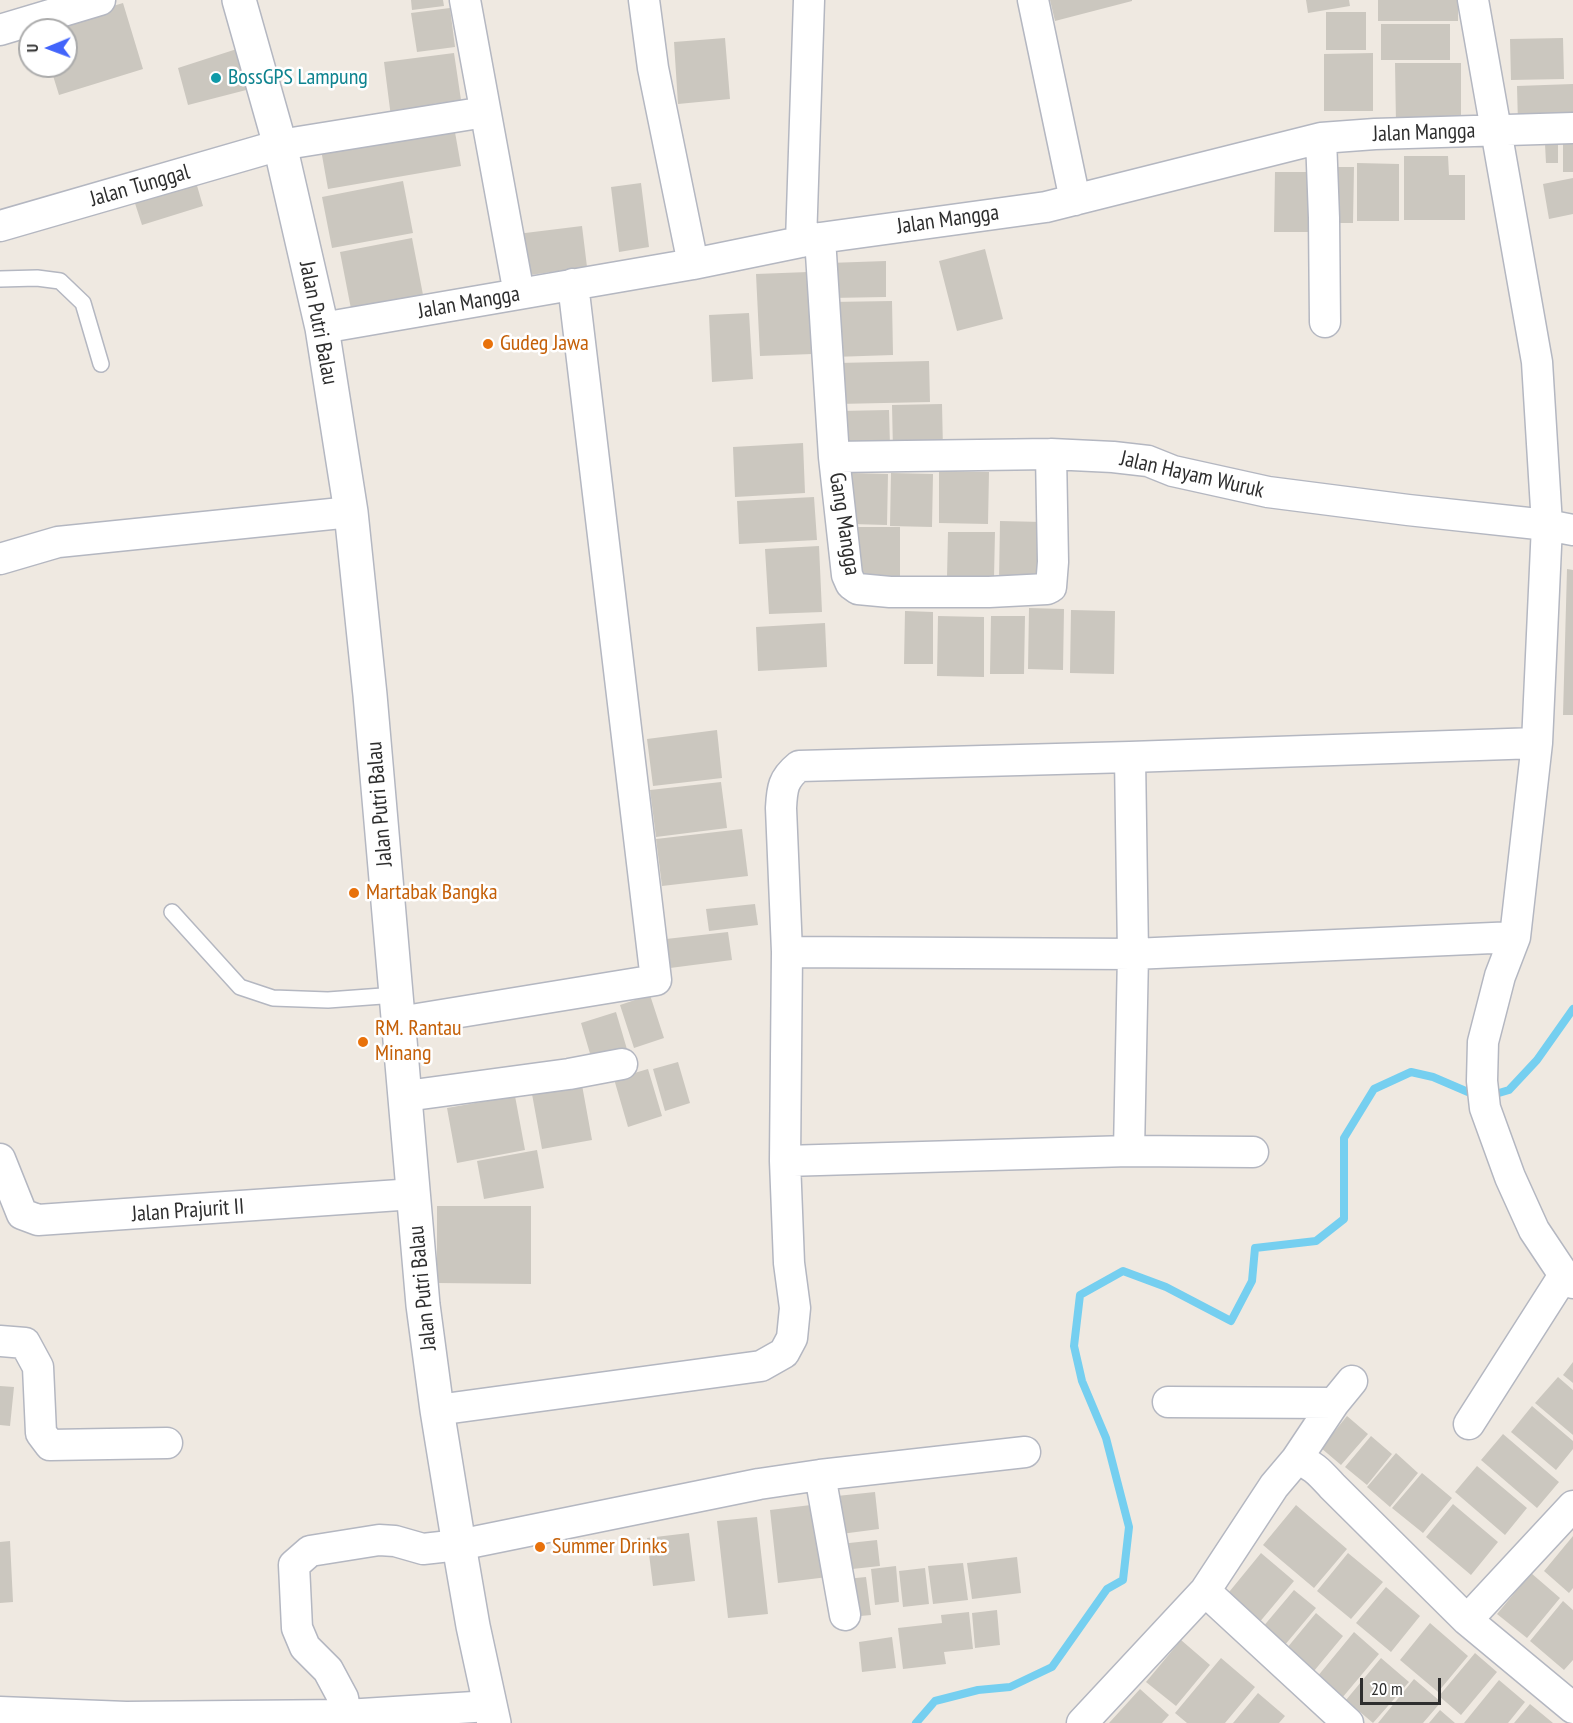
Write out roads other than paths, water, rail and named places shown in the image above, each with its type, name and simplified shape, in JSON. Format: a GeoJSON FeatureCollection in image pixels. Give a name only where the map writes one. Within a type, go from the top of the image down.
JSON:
{"type":"FeatureCollection","features":[{"type":"Feature","properties":{"kind":"main road","name":"Jalan Putri Balau"},"geometry":{"type":"LineString","coordinates":[[238,0],[280,145],[322,328],[351,512],[370,695],[423,1305],[459,1545],[492,1715]]}},
{"type":"Feature","properties":{"kind":"street"},"geometry":{"type":"LineString","coordinates":[[0,30],[100,0]]}},
{"type":"Feature","properties":{"kind":"street"},"geometry":{"type":"LineString","coordinates":[[465,0],[519,294]]}},
{"type":"Feature","properties":{"kind":"street"},"geometry":{"type":"LineString","coordinates":[[644,0],[653,68],[693,264]]}},
{"type":"Feature","properties":{"kind":"street","name":"Gang Mangga"},"geometry":{"type":"LineString","coordinates":[[809,0],[810,240],[847,575],[851,584],[858,590],[890,592],[989,592],[1042,590],[1051,587],[1053,562],[1051,454]]}},
{"type":"Feature","properties":{"kind":"street"},"geometry":{"type":"LineString","coordinates":[[1033,0],[1075,200]]}},
{"type":"Feature","properties":{"kind":"street"},"geometry":{"type":"LineString","coordinates":[[1469,1424],[1568,1279],[1534,1230],[1510,1177],[1484,1095],[1483,1042],[1500,976],[1515,937],[1560,527],[1537,362],[1473,0]]}},
{"type":"Feature","properties":{"kind":"street","name":"Jalan Tunggal"},"geometry":{"type":"LineString","coordinates":[[0,226],[280,145],[485,112]]}},
{"type":"Feature","properties":{"kind":"street","name":"Jalan Mangga"},"geometry":{"type":"LineString","coordinates":[[322,328],[693,264],[810,240],[1046,207],[1321,138],[1375,134],[1573,128]]}},
{"type":"Feature","properties":{"kind":"street"},"geometry":{"type":"LineString","coordinates":[[1321,138],[1324,322]]}},
{"type":"Feature","properties":{"kind":"street"},"geometry":{"type":"LineString","coordinates":[[398,1008],[656,980],[573,284]]}},
{"type":"Feature","properties":{"kind":"street","name":"Jalan Hayam Wuruk"},"geometry":{"type":"LineString","coordinates":[[834,457],[1051,454],[1113,457],[1148,461],[1173,471],[1268,492],[1560,527]]}},
{"type":"Feature","properties":{"kind":"street"},"geometry":{"type":"LineString","coordinates":[[0,559],[58,542],[351,512]]}},
{"type":"Feature","properties":{"kind":"street"},"geometry":{"type":"LineString","coordinates":[[437,1410],[761,1366],[784,1353],[792,1338],[795,1308],[789,1263],[785,1161],[787,952],[781,808],[782,789],[788,775],[799,766],[1537,743]]}},
{"type":"Feature","properties":{"kind":"street"},"geometry":{"type":"LineString","coordinates":[[1130,757],[1133,954],[1130,1151]]}},
{"type":"Feature","properties":{"kind":"street"},"geometry":{"type":"LineString","coordinates":[[787,952],[1133,954],[1515,937]]}},
{"type":"Feature","properties":{"kind":"street"},"geometry":{"type":"LineString","coordinates":[[406,1096],[568,1074],[622,1064]]}},
{"type":"Feature","properties":{"kind":"street"},"geometry":{"type":"LineString","coordinates":[[785,1161],[1130,1151],[1253,1152]]}},
{"type":"Feature","properties":{"kind":"street","name":"Jalan Prajurit II"},"geometry":{"type":"LineString","coordinates":[[0,1159],[11,1215],[38,1220],[414,1194]]}},
{"type":"Feature","properties":{"kind":"street"},"geometry":{"type":"LineString","coordinates":[[0,1341],[25,1343],[38,1367],[41,1433],[50,1445],[166,1443]]}},
{"type":"Feature","properties":{"kind":"street"},"geometry":{"type":"LineString","coordinates":[[1082,1723],[1205,1591],[1274,1486],[1296,1460],[1343,1392],[1168,1402]]}},
{"type":"Feature","properties":{"kind":"street"},"geometry":{"type":"LineString","coordinates":[[346,1715],[343,1698],[328,1670],[305,1647],[297,1628],[294,1565],[310,1551],[379,1540],[423,1549],[459,1545],[759,1484],[820,1474],[1025,1452]]}},
{"type":"Feature","properties":{"kind":"street"},"geometry":{"type":"LineString","coordinates":[[1296,1460],[1307,1462],[1321,1473],[1467,1620],[1573,1708]]}},
{"type":"Feature","properties":{"kind":"street"},"geometry":{"type":"LineString","coordinates":[[820,1474],[845,1615]]}},
{"type":"Feature","properties":{"kind":"street"},"geometry":{"type":"LineString","coordinates":[[1467,1620],[1573,1506]]}},
{"type":"Feature","properties":{"kind":"street"},"geometry":{"type":"LineString","coordinates":[[1205,1591],[1348,1723]]}},
{"type":"Feature","properties":{"kind":"street"},"geometry":{"type":"LineString","coordinates":[[0,1712],[126,1717],[492,1715]]}},
{"type":"Feature","properties":{"kind":"lane"},"geometry":{"type":"LineString","coordinates":[[0,279],[37,278],[60,281],[83,303],[101,364]]}},
{"type":"Feature","properties":{"kind":"lane"},"geometry":{"type":"LineString","coordinates":[[172,912],[240,987],[273,998],[327,1000],[398,1008]]}},
{"type":"Feature","properties":{"kind":"waterway"},"geometry":{"type":"LineString","coordinates":[[916,1723],[935,1701],[978,1690],[1010,1687],[1052,1667],[1107,1589],[1123,1580],[1129,1527],[1106,1438],[1082,1381],[1074,1346],[1080,1295],[1123,1271],[1166,1287],[1231,1321],[1252,1281],[1255,1248],[1316,1241],[1344,1219],[1344,1138],[1374,1089],[1411,1072],[1433,1077],[1482,1098],[1509,1090],[1537,1060],[1573,1009]]}},
{"type":"Feature","properties":{"kind":"place","name":"BossGPS Lampung"},"geometry":{"type":"Point","coordinates":[216,78]}},
{"type":"Feature","properties":{"kind":"place","name":"Gudeg Jawa"},"geometry":{"type":"Point","coordinates":[488,344]}},
{"type":"Feature","properties":{"kind":"place","name":"Martabak Bangka"},"geometry":{"type":"Point","coordinates":[354,893]}},
{"type":"Feature","properties":{"kind":"place","name":"RM. Rantau Minang"},"geometry":{"type":"Point","coordinates":[363,1042]}},
{"type":"Feature","properties":{"kind":"place","name":"Summer Drinks"},"geometry":{"type":"Point","coordinates":[540,1547]}}]}
